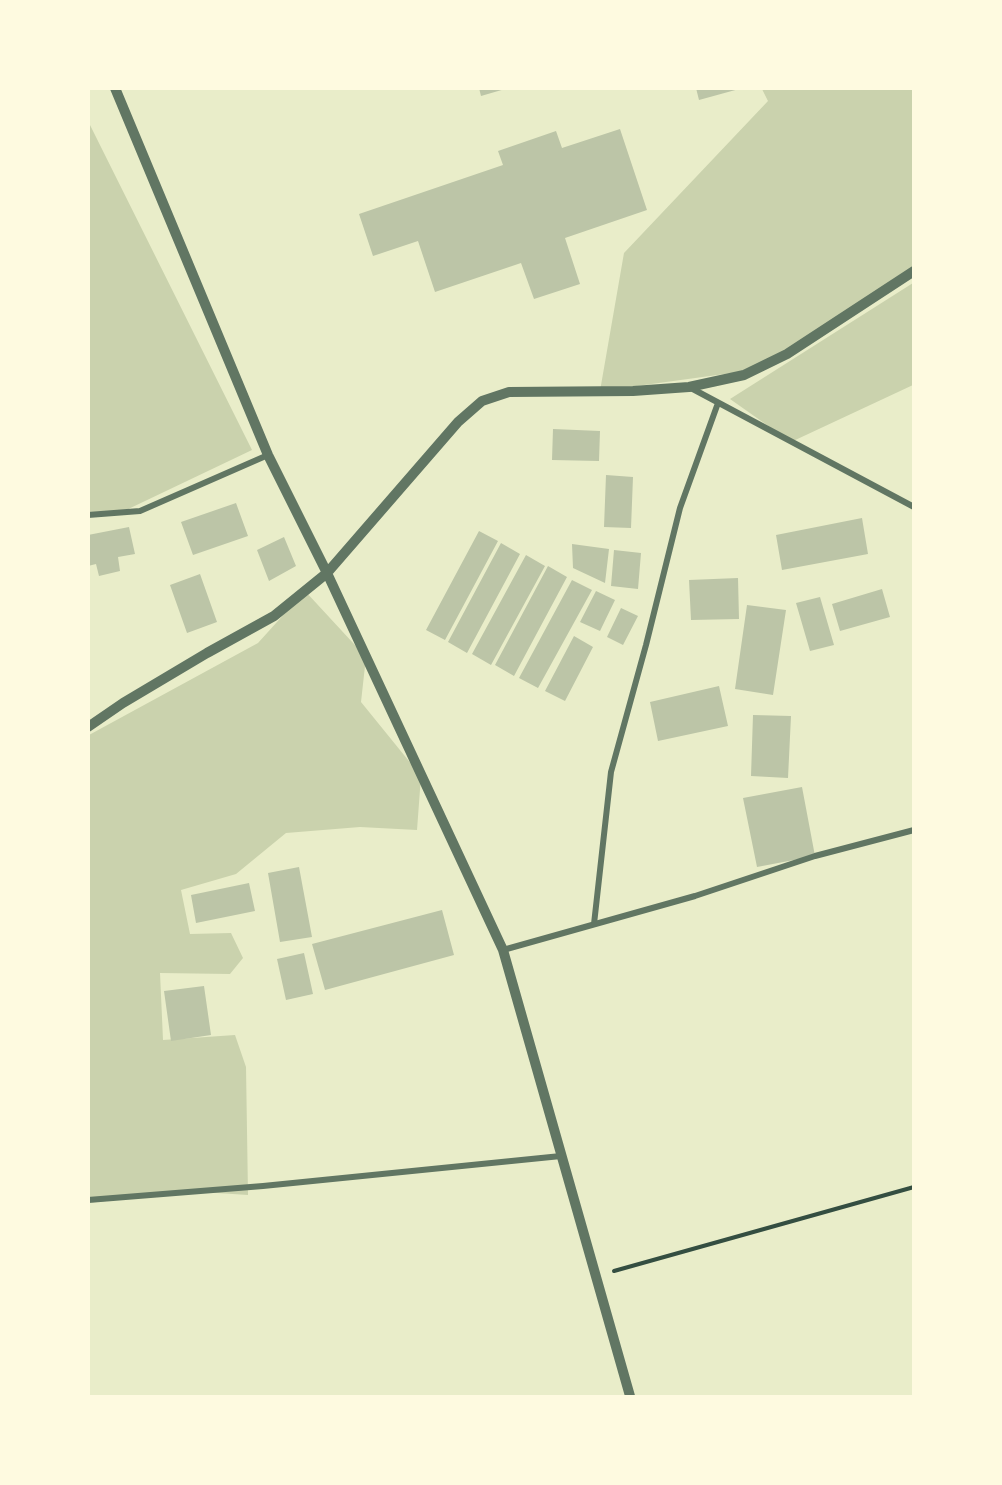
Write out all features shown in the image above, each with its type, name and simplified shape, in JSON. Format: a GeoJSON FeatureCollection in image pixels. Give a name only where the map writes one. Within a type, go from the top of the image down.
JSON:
{"type":"FeatureCollection","features":[{"type":"Feature","properties":{"kind":"street"},"geometry":{"type":"LineString","coordinates":[[114,88],[268,455],[327,573],[502,950],[630,1396]]}},
{"type":"Feature","properties":{"kind":"street"},"geometry":{"type":"LineString","coordinates":[[88,727],[123,703],[274,616],[327,573],[458,422],[482,401],[509,392],[633,391],[689,387],[744,375],[787,354],[914,271]]}},
{"type":"Feature","properties":{"kind":"street"},"geometry":{"type":"LineString","coordinates":[[689,387],[914,507]]}},
{"type":"Feature","properties":{"kind":"street"},"geometry":{"type":"LineString","coordinates":[[594,924],[611,772],[680,508],[718,403]]}},
{"type":"Feature","properties":{"kind":"street"},"geometry":{"type":"LineString","coordinates":[[88,515],[140,511],[268,455]]}},
{"type":"Feature","properties":{"kind":"street"},"geometry":{"type":"LineString","coordinates":[[502,950],[695,896],[815,856],[914,830]]}},
{"type":"Feature","properties":{"kind":"street"},"geometry":{"type":"LineString","coordinates":[[88,1200],[263,1186],[561,1156]]}},
{"type":"Feature","properties":{"kind":"path"},"geometry":{"type":"LineString","coordinates":[[596,1277],[914,1186]]}},
{"type":"Feature","properties":{"kind":"green space"},"geometry":{"type":"Polygon","coordinates":[[[762,89],[913,89],[913,270],[754,370],[600,391],[624,253],[768,101],[762,89]]]}},
{"type":"Feature","properties":{"kind":"green space"},"geometry":{"type":"Polygon","coordinates":[[[88,121],[252,450],[122,512],[88,515],[88,121]]]}},
{"type":"Feature","properties":{"kind":"green space"},"geometry":{"type":"Polygon","coordinates":[[[913,283],[913,385],[791,442],[730,399],[913,283]]]}},
{"type":"Feature","properties":{"kind":"green space"},"geometry":{"type":"Polygon","coordinates":[[[305,591],[366,657],[361,702],[421,776],[417,830],[360,827],[286,833],[236,874],[181,890],[190,934],[231,933],[243,958],[230,974],[160,973],[163,1040],[235,1035],[246,1067],[248,1195],[186,1191],[89,1203],[89,735],[258,643],[305,591]]]}},
{"type":"Feature","properties":{"kind":"building"},"geometry":{"type":"Polygon","coordinates":[[[479,88],[505,88],[505,89],[481,96],[479,88]]]}},
{"type":"Feature","properties":{"kind":"building"},"geometry":{"type":"Polygon","coordinates":[[[696,88],[738,88],[739,89],[699,100],[696,88]]]}},
{"type":"Feature","properties":{"kind":"building"},"geometry":{"type":"Polygon","coordinates":[[[620,129],[647,210],[565,238],[580,284],[534,299],[521,263],[435,292],[418,241],[373,256],[359,214],[503,165],[498,151],[556,131],[562,148],[620,129]]]}},
{"type":"Feature","properties":{"kind":"building"},"geometry":{"type":"Polygon","coordinates":[[[553,429],[600,431],[599,461],[552,460],[553,429]]]}},
{"type":"Feature","properties":{"kind":"building"},"geometry":{"type":"Polygon","coordinates":[[[606,475],[633,477],[631,528],[604,527],[606,475]]]}},
{"type":"Feature","properties":{"kind":"building"},"geometry":{"type":"Polygon","coordinates":[[[236,503],[248,536],[193,555],[181,522],[236,503]]]}},
{"type":"Feature","properties":{"kind":"building"},"geometry":{"type":"Polygon","coordinates":[[[862,518],[868,554],[782,570],[776,535],[862,518]]]}},
{"type":"Feature","properties":{"kind":"building"},"geometry":{"type":"Polygon","coordinates":[[[129,527],[135,554],[118,557],[120,571],[99,576],[96,564],[88,566],[88,535],[129,527]]]}},
{"type":"Feature","properties":{"kind":"building"},"geometry":{"type":"Polygon","coordinates":[[[479,531],[498,541],[445,640],[426,630],[479,531]]]}},
{"type":"Feature","properties":{"kind":"building"},"geometry":{"type":"Polygon","coordinates":[[[284,537],[296,566],[269,581],[257,550],[284,537]]]}},
{"type":"Feature","properties":{"kind":"building"},"geometry":{"type":"Polygon","coordinates":[[[501,543],[520,554],[467,653],[448,642],[501,543]]]}},
{"type":"Feature","properties":{"kind":"building"},"geometry":{"type":"Polygon","coordinates":[[[572,544],[609,549],[605,583],[573,568],[572,544]]]}},
{"type":"Feature","properties":{"kind":"building"},"geometry":{"type":"Polygon","coordinates":[[[614,550],[641,553],[638,589],[611,586],[614,550]]]}},
{"type":"Feature","properties":{"kind":"building"},"geometry":{"type":"Polygon","coordinates":[[[526,555],[545,566],[491,665],[472,654],[526,555]]]}},
{"type":"Feature","properties":{"kind":"building"},"geometry":{"type":"Polygon","coordinates":[[[548,566],[567,577],[514,676],[495,665],[548,566]]]}},
{"type":"Feature","properties":{"kind":"building"},"geometry":{"type":"Polygon","coordinates":[[[200,574],[217,622],[187,633],[170,585],[200,574]]]}},
{"type":"Feature","properties":{"kind":"building"},"geometry":{"type":"Polygon","coordinates":[[[738,578],[739,619],[691,620],[689,580],[738,578]]]}},
{"type":"Feature","properties":{"kind":"building"},"geometry":{"type":"Polygon","coordinates":[[[572,580],[592,590],[538,688],[519,678],[572,580]]]}},
{"type":"Feature","properties":{"kind":"building"},"geometry":{"type":"Polygon","coordinates":[[[882,589],[890,617],[840,631],[832,604],[882,589]]]}},
{"type":"Feature","properties":{"kind":"building"},"geometry":{"type":"Polygon","coordinates":[[[596,591],[615,600],[600,631],[580,622],[596,591]]]}},
{"type":"Feature","properties":{"kind":"building"},"geometry":{"type":"Polygon","coordinates":[[[820,597],[834,645],[810,651],[796,603],[820,597]]]}},
{"type":"Feature","properties":{"kind":"building"},"geometry":{"type":"Polygon","coordinates":[[[747,605],[786,610],[773,695],[735,689],[747,605]]]}},
{"type":"Feature","properties":{"kind":"building"},"geometry":{"type":"Polygon","coordinates":[[[621,608],[638,616],[623,645],[607,637],[621,608]]]}},
{"type":"Feature","properties":{"kind":"building"},"geometry":{"type":"Polygon","coordinates":[[[574,636],[593,647],[565,701],[545,691],[574,636]]]}},
{"type":"Feature","properties":{"kind":"building"},"geometry":{"type":"Polygon","coordinates":[[[719,686],[728,726],[658,741],[650,702],[719,686]]]}},
{"type":"Feature","properties":{"kind":"building"},"geometry":{"type":"Polygon","coordinates":[[[753,715],[791,716],[788,778],[751,776],[753,715]]]}},
{"type":"Feature","properties":{"kind":"building"},"geometry":{"type":"Polygon","coordinates":[[[802,787],[815,856],[757,867],[743,798],[802,787]]]}},
{"type":"Feature","properties":{"kind":"building"},"geometry":{"type":"Polygon","coordinates":[[[299,867],[312,937],[280,942],[268,873],[299,867]]]}},
{"type":"Feature","properties":{"kind":"building"},"geometry":{"type":"Polygon","coordinates":[[[249,883],[255,911],[196,923],[191,895],[249,883]]]}},
{"type":"Feature","properties":{"kind":"building"},"geometry":{"type":"Polygon","coordinates":[[[442,910],[454,955],[325,990],[312,944],[442,910]]]}},
{"type":"Feature","properties":{"kind":"building"},"geometry":{"type":"Polygon","coordinates":[[[304,953],[313,994],[286,1000],[277,959],[304,953]]]}},
{"type":"Feature","properties":{"kind":"building"},"geometry":{"type":"Polygon","coordinates":[[[204,986],[211,1035],[171,1041],[164,991],[204,986]]]}}]}
